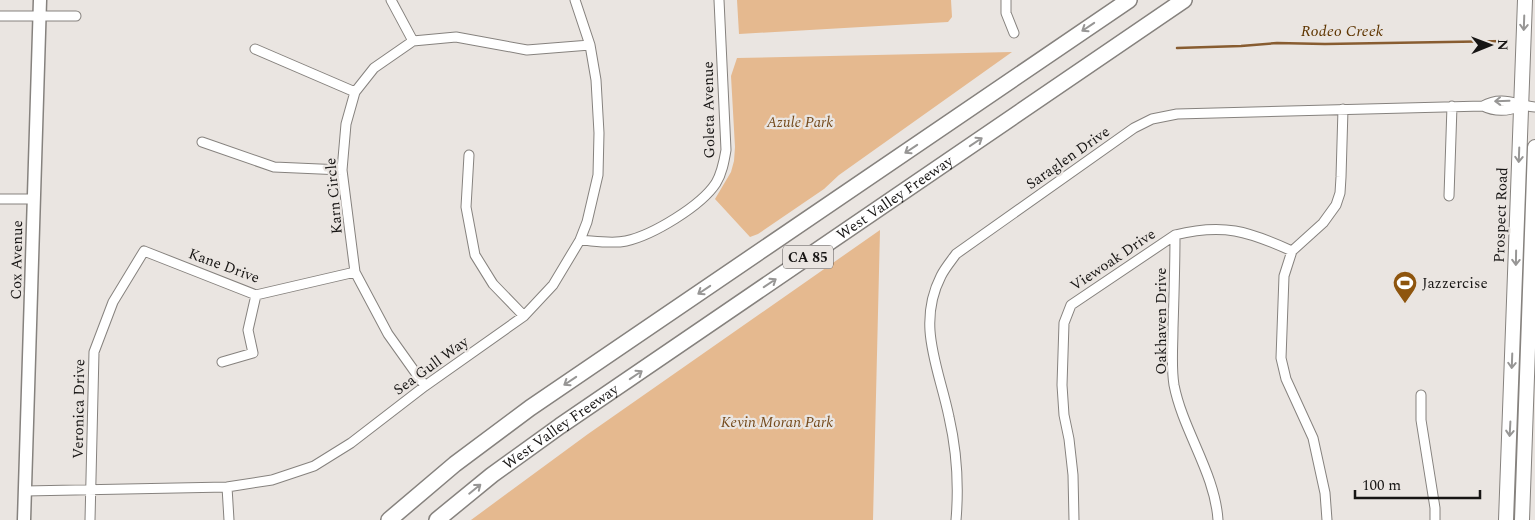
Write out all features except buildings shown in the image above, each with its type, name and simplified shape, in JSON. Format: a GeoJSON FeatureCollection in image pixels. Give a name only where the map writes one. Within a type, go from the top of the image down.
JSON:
{"type":"FeatureCollection","features":[{"type":"Feature","properties":{"kind":"highway","name":"West Valley Freeway"},"geometry":{"type":"LineString","coordinates":[[389,520],[455,464],[530,408],[1128,0]]}},
{"type":"Feature","properties":{"kind":"highway","name":"West Valley Freeway"},"geometry":{"type":"LineString","coordinates":[[437,520],[492,475],[568,421],[1184,0]]}},
{"type":"Feature","properties":{"kind":"main road","name":"Cox Avenue"},"geometry":{"type":"LineString","coordinates":[[24,520],[40,0]]}},
{"type":"Feature","properties":{"kind":"main road","name":"Prospect Road"},"geometry":{"type":"LineString","coordinates":[[1506,520],[1513,340],[1528,106],[1525,0]]}},
{"type":"Feature","properties":{"kind":"main road","name":"Prospect Road"},"geometry":{"type":"LineString","coordinates":[[1522,520],[1532,340],[1535,147]]}},
{"type":"Feature","properties":{"kind":"street"},"geometry":{"type":"LineString","coordinates":[[391,0],[413,41]]}},
{"type":"Feature","properties":{"kind":"street","name":"Sea Gull Way"},"geometry":{"type":"LineString","coordinates":[[25,491],[227,487],[272,480],[314,466],[351,443],[426,386],[524,316],[553,285],[580,240],[587,222],[598,175],[599,133],[596,80],[590,45],[575,0]]}},
{"type":"Feature","properties":{"kind":"street","name":"Goleta Avenue"},"geometry":{"type":"LineString","coordinates":[[580,240],[626,241],[650,233],[676,218],[703,198],[715,184],[723,168],[726,150],[720,0]]}},
{"type":"Feature","properties":{"kind":"street"},"geometry":{"type":"LineString","coordinates":[[1006,0],[1006,13],[1014,33]]}},
{"type":"Feature","properties":{"kind":"street"},"geometry":{"type":"LineString","coordinates":[[0,16],[76,16]]}},
{"type":"Feature","properties":{"kind":"street","name":"Karn Circle"},"geometry":{"type":"LineString","coordinates":[[426,386],[388,334],[355,272],[342,170],[346,124],[355,92],[374,68],[413,41],[456,36],[527,50],[590,45]]}},
{"type":"Feature","properties":{"kind":"street"},"geometry":{"type":"LineString","coordinates":[[255,49],[355,92]]}},
{"type":"Feature","properties":{"kind":"street","name":"Saraglen Drive"},"geometry":{"type":"LineString","coordinates":[[956,520],[958,488],[955,451],[941,383],[931,353],[929,320],[934,292],[941,275],[956,254],[1134,128],[1152,119],[1177,114],[1483,106],[1490,101],[1512,101],[1528,106]]}},
{"type":"Feature","properties":{"kind":"street"},"geometry":{"type":"LineString","coordinates":[[1449,196],[1452,106]]}},
{"type":"Feature","properties":{"kind":"street"},"geometry":{"type":"LineString","coordinates":[[1327,520],[1325,493],[1313,438],[1286,379],[1281,358],[1284,276],[1292,251],[1323,222],[1336,205],[1342,177],[1343,109]]}},
{"type":"Feature","properties":{"kind":"street"},"geometry":{"type":"LineString","coordinates":[[202,142],[274,167],[342,170]]}},
{"type":"Feature","properties":{"kind":"street"},"geometry":{"type":"LineString","coordinates":[[469,155],[466,207],[475,256],[493,284],[524,316]]}},
{"type":"Feature","properties":{"kind":"street"},"geometry":{"type":"LineString","coordinates":[[0,200],[34,198]]}},
{"type":"Feature","properties":{"kind":"street","name":"Viewoak Drive"},"geometry":{"type":"LineString","coordinates":[[1074,520],[1073,475],[1064,415],[1062,385],[1064,323],[1071,305],[1175,235],[1195,230],[1239,230],[1292,251]]}},
{"type":"Feature","properties":{"kind":"street","name":"Oakhaven Drive"},"geometry":{"type":"LineString","coordinates":[[1175,235],[1174,384],[1180,408],[1212,489],[1217,506],[1218,520]]}},
{"type":"Feature","properties":{"kind":"street","name":"Kane Drive"},"geometry":{"type":"LineString","coordinates":[[144,251],[256,295],[355,272]]}},
{"type":"Feature","properties":{"kind":"street","name":"Veronica Drive"},"geometry":{"type":"LineString","coordinates":[[90,520],[94,352],[113,302],[144,251]]}},
{"type":"Feature","properties":{"kind":"street"},"geometry":{"type":"LineString","coordinates":[[222,362],[253,353],[248,330],[256,295]]}},
{"type":"Feature","properties":{"kind":"street"},"geometry":{"type":"LineString","coordinates":[[1513,340],[1532,340]]}},
{"type":"Feature","properties":{"kind":"street"},"geometry":{"type":"LineString","coordinates":[[1421,395],[1421,420],[1435,520]]}},
{"type":"Feature","properties":{"kind":"street"},"geometry":{"type":"LineString","coordinates":[[227,487],[228,520]]}},
{"type":"Feature","properties":{"kind":"green space"},"geometry":{"type":"Polygon","coordinates":[[[737,0],[951,0],[952,17],[948,22],[739,34],[737,0]]]}},
{"type":"Feature","properties":{"kind":"green space","name":"Azule Park"},"geometry":{"type":"Polygon","coordinates":[[[1012,52],[839,175],[824,189],[758,234],[750,237],[715,199],[731,172],[734,161],[731,76],[737,58],[1012,52]]]}},
{"type":"Feature","properties":{"kind":"green space","name":"Kevin Moran Park"},"geometry":{"type":"Polygon","coordinates":[[[880,230],[873,520],[471,520],[588,434],[880,230]]]}},
{"type":"Feature","properties":{"kind":"waterway","name":"Rodeo Creek"},"geometry":{"type":"LineString","coordinates":[[1177,48],[1277,43],[1507,41]]}},
{"type":"Feature","properties":{"kind":"place","name":"Jazzercise"},"geometry":{"type":"Point","coordinates":[1405,304]}}]}
